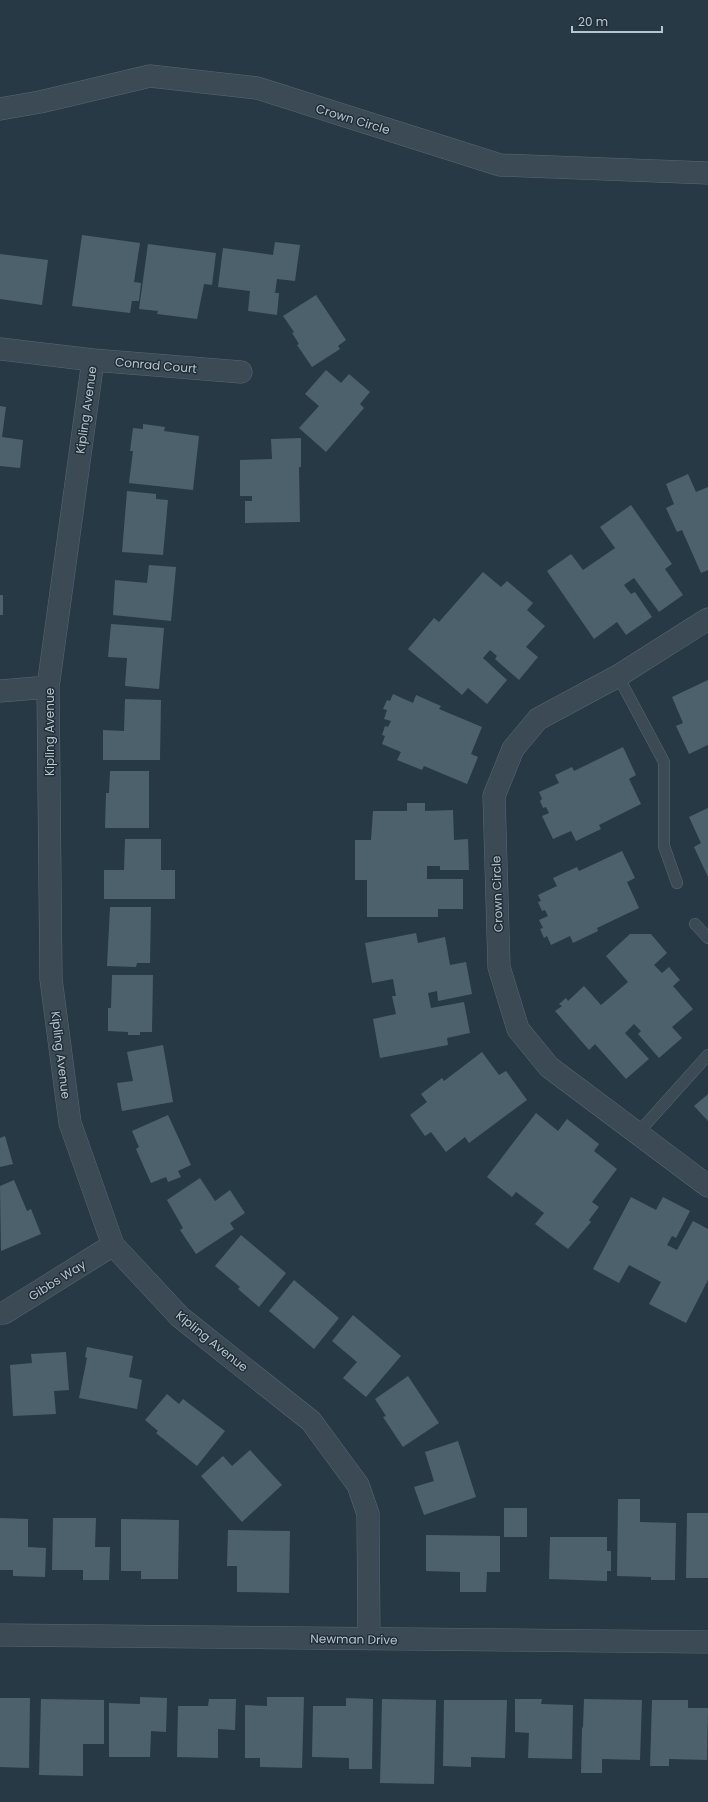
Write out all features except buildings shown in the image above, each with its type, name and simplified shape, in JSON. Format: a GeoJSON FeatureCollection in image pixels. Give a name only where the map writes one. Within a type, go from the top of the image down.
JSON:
{"type":"FeatureCollection","features":[{"type":"Feature","properties":{"kind":"street","name":"Crown Circle"},"geometry":{"type":"LineString","coordinates":[[0,109],[40,102],[150,76],[256,88],[500,164],[708,173]]}},
{"type":"Feature","properties":{"kind":"street","name":"Conrad Court"},"geometry":{"type":"LineString","coordinates":[[0,349],[93,360],[241,372]]}},
{"type":"Feature","properties":{"kind":"street","name":"Kipling Avenue"},"geometry":{"type":"LineString","coordinates":[[93,360],[48,687],[51,979],[70,1123],[113,1245],[180,1317],[311,1421],[358,1485],[368,1514],[369,1639]]}},
{"type":"Feature","properties":{"kind":"street","name":"Crown Circle"},"geometry":{"type":"LineString","coordinates":[[708,619],[618,676],[538,719],[513,749],[494,796],[499,967],[518,1029],[549,1067],[708,1186]]}},
{"type":"Feature","properties":{"kind":"street"},"geometry":{"type":"LineString","coordinates":[[0,691],[48,687]]}},
{"type":"Feature","properties":{"kind":"street","name":"Gibbs Way"},"geometry":{"type":"LineString","coordinates":[[0,1313],[4,1313],[113,1245]]}},
{"type":"Feature","properties":{"kind":"street","name":"Newman Drive"},"geometry":{"type":"LineString","coordinates":[[0,1635],[708,1642]]}},
{"type":"Feature","properties":{"kind":"lane"},"geometry":{"type":"LineString","coordinates":[[618,676],[664,762],[664,846],[677,883]]}},
{"type":"Feature","properties":{"kind":"lane"},"geometry":{"type":"LineString","coordinates":[[695,924],[708,938]]}},
{"type":"Feature","properties":{"kind":"lane"},"geometry":{"type":"LineString","coordinates":[[637,1134],[708,1056]]}}]}
